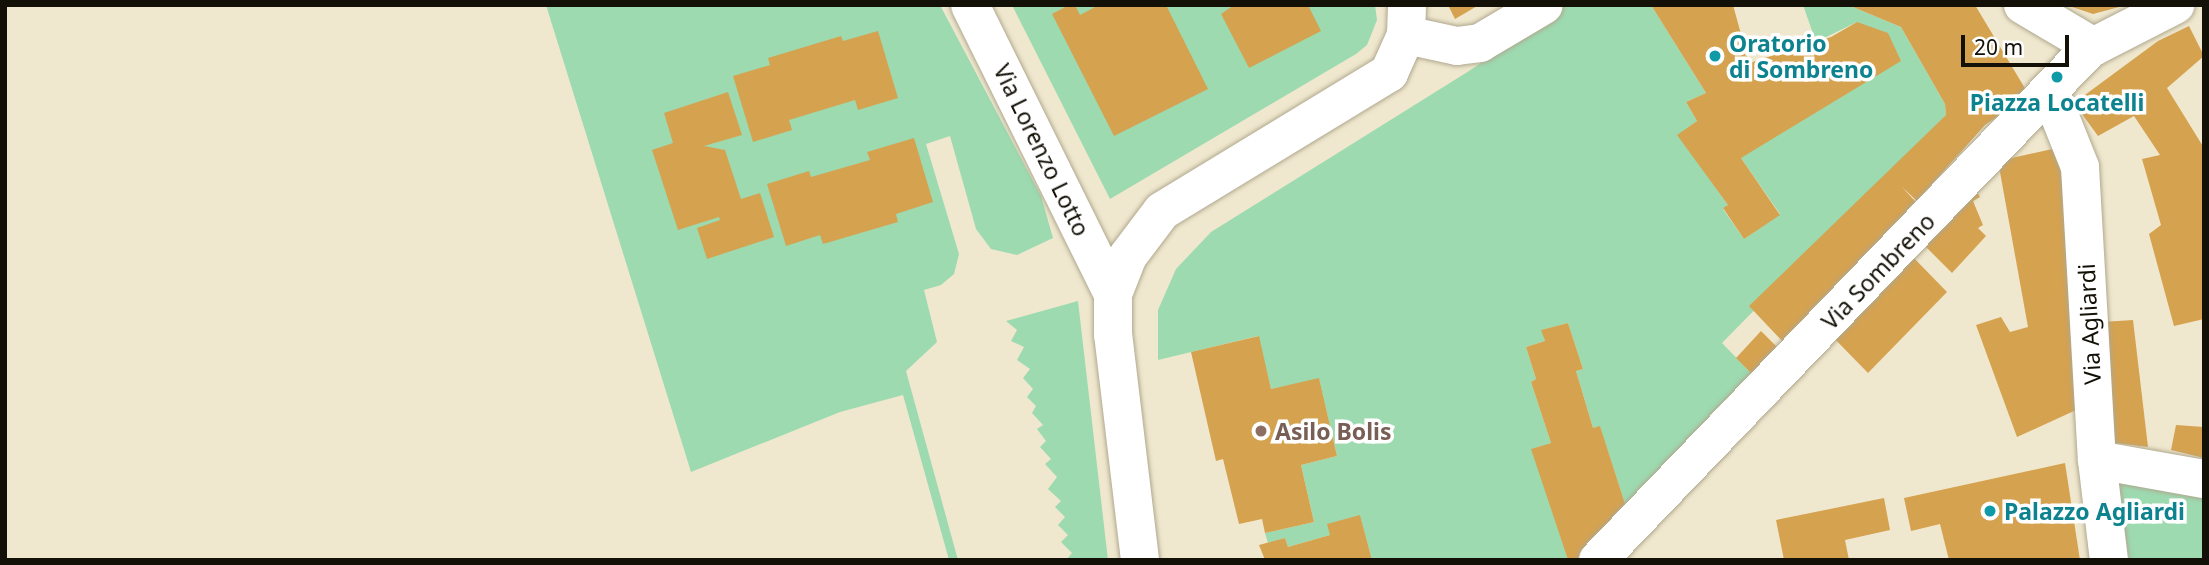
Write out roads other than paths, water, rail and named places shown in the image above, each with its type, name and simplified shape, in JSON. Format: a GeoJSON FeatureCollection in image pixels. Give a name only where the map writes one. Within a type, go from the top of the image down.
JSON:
{"type":"FeatureCollection","features":[{"type":"Feature","properties":{"kind":"street","name":"Via Lorenzo Lotto"},"geometry":{"type":"LineString","coordinates":[[970,5],[1113,294]]}},
{"type":"Feature","properties":{"kind":"street"},"geometry":{"type":"LineString","coordinates":[[1140,560],[1113,335],[1113,294],[1135,244],[1158,214],[1389,73],[1407,20],[1457,46],[1480,43],[1544,5]]}},
{"type":"Feature","properties":{"kind":"street"},"geometry":{"type":"LineString","coordinates":[[2023,5],[2092,48]]}},
{"type":"Feature","properties":{"kind":"street","name":"Via Sombreno"},"geometry":{"type":"LineString","coordinates":[[1598,560],[2092,48],[2175,5]]}},
{"type":"Feature","properties":{"kind":"street","name":"Via Agliardi"},"geometry":{"type":"LineString","coordinates":[[2050,92],[2080,167],[2097,460],[2109,560]]}},
{"type":"Feature","properties":{"kind":"street"},"geometry":{"type":"LineString","coordinates":[[2097,460],[2204,479]]}},
{"type":"Feature","properties":{"kind":"place","name":"Oratorio di Sombreno"},"geometry":{"type":"Point","coordinates":[1715,56]}},
{"type":"Feature","properties":{"kind":"place","name":"Piazza Locatelli"},"geometry":{"type":"Point","coordinates":[2057,77]}},
{"type":"Feature","properties":{"kind":"place","name":"Asilo Bolis"},"geometry":{"type":"Point","coordinates":[1261,431]}},
{"type":"Feature","properties":{"kind":"place","name":"Palazzo Agliardi"},"geometry":{"type":"Point","coordinates":[1990,511]}}]}
